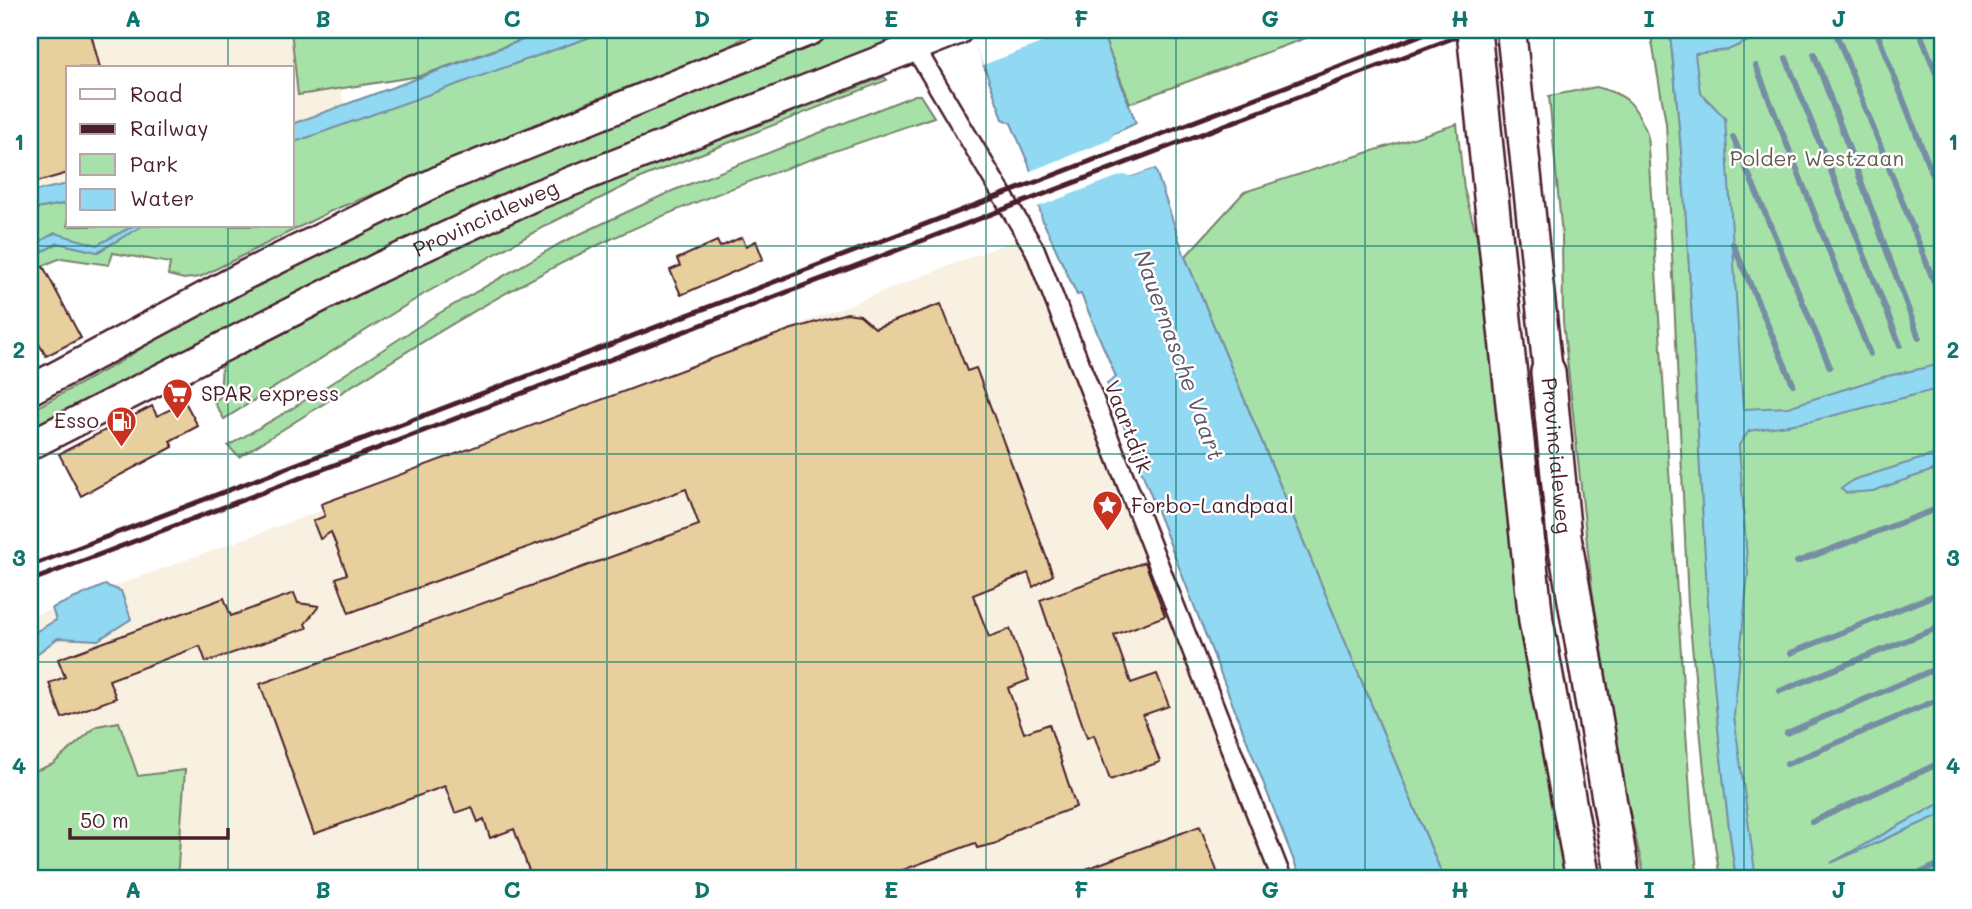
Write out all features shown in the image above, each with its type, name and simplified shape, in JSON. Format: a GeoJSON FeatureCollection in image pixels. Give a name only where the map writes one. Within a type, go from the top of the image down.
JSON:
{"type":"FeatureCollection","features":[{"type":"Feature","properties":{"kind":"highway","name":"Provincialeweg"},"geometry":{"type":"LineString","coordinates":[[1474,30],[1536,621],[1583,879]]}},
{"type":"Feature","properties":{"kind":"highway","name":"Provincialeweg"},"geometry":{"type":"LineString","coordinates":[[1548,372],[1564,537],[1623,879]]}},
{"type":"Feature","properties":{"kind":"main road"},"geometry":{"type":"LineString","coordinates":[[30,390],[245,275],[442,179],[811,30]]}},
{"type":"Feature","properties":{"kind":"main road","name":"Provincialeweg"},"geometry":{"type":"LineString","coordinates":[[30,445],[380,267],[521,201],[958,30]]}},
{"type":"Feature","properties":{"kind":"main road","name":"Provincialeweg"},"geometry":{"type":"LineString","coordinates":[[1511,30],[1548,372]]}},
{"type":"Feature","properties":{"kind":"street","name":"Vaartdijk"},"geometry":{"type":"LineString","coordinates":[[914,46],[1035,250],[1282,879]]}},
{"type":"Feature","properties":{"kind":"shaded area"},"geometry":{"type":"Polygon","coordinates":[[[30,30],[326,30],[351,130],[294,147],[294,66],[66,66],[66,218],[30,229],[30,30]]]}},
{"type":"Feature","properties":{"kind":"shaded area"},"geometry":{"type":"Polygon","coordinates":[[[1020,238],[1272,879],[30,879],[30,617],[328,508],[1020,238]]]}},
{"type":"Feature","properties":{"kind":"green space"},"geometry":{"type":"Polygon","coordinates":[[[291,30],[550,30],[420,76],[298,95],[291,30]]]}},
{"type":"Feature","properties":{"kind":"green space"},"geometry":{"type":"Polygon","coordinates":[[[610,30],[756,30],[720,52],[589,102],[430,172],[333,210],[200,277],[184,279],[168,275],[170,263],[113,253],[109,265],[61,258],[30,271],[30,258],[58,243],[98,252],[139,228],[294,228],[294,141],[610,30]]]}},
{"type":"Feature","properties":{"kind":"green space"},"geometry":{"type":"Polygon","coordinates":[[[846,30],[893,30],[888,42],[30,435],[30,411],[118,363],[171,329],[451,190],[846,30]]]}},
{"type":"Feature","properties":{"kind":"green space"},"geometry":{"type":"Polygon","coordinates":[[[1101,30],[1327,30],[1130,103],[1101,30]]]}},
{"type":"Feature","properties":{"kind":"green space","name":"Polder Westzaan"},"geometry":{"type":"Polygon","coordinates":[[[1650,30],[1942,30],[1942,879],[1740,879],[1700,298],[1670,34],[1688,245],[1713,668],[1736,879],[1720,879],[1704,770],[1688,604],[1666,123],[1650,30]]]}},
{"type":"Feature","properties":{"kind":"green space"},"geometry":{"type":"Polygon","coordinates":[[[884,77],[887,80],[645,176],[547,225],[424,294],[224,419],[214,402],[220,397],[222,364],[404,272],[540,209],[884,77]]]}},
{"type":"Feature","properties":{"kind":"green space"},"geometry":{"type":"Polygon","coordinates":[[[1596,87],[1616,93],[1629,101],[1647,133],[1692,823],[1698,879],[1645,879],[1624,787],[1592,589],[1563,322],[1562,236],[1549,96],[1596,87]]]}},
{"type":"Feature","properties":{"kind":"green space"},"geometry":{"type":"Polygon","coordinates":[[[920,95],[934,117],[732,188],[613,238],[469,314],[239,457],[228,446],[293,408],[436,315],[561,243],[672,191],[920,95]]]}},
{"type":"Feature","properties":{"kind":"green space"},"geometry":{"type":"Polygon","coordinates":[[[1457,124],[1464,189],[1486,271],[1569,879],[1444,879],[1185,257],[1244,192],[1457,124]]]}},
{"type":"Feature","properties":{"kind":"green space"},"geometry":{"type":"Polygon","coordinates":[[[66,203],[66,228],[129,228],[97,246],[55,233],[30,247],[30,210],[66,203]]]}},
{"type":"Feature","properties":{"kind":"green space"},"geometry":{"type":"Polygon","coordinates":[[[119,722],[138,776],[185,770],[177,879],[30,879],[30,773],[53,764],[97,726],[119,722]]]}},
{"type":"Feature","properties":{"kind":"water"},"geometry":{"type":"Polygon","coordinates":[[[550,30],[610,30],[294,142],[294,123],[550,30]]]}},
{"type":"Feature","properties":{"kind":"water","name":"Nauernasche Vaart"},"geometry":{"type":"Polygon","coordinates":[[[971,30],[1101,30],[1136,123],[1114,134],[1132,176],[1155,168],[1185,257],[1444,879],[1301,879],[1107,383],[1116,377],[1081,294],[1077,295],[1042,219],[1029,165],[1011,123],[1003,119],[971,30]]]}},
{"type":"Feature","properties":{"kind":"water"},"geometry":{"type":"Polygon","coordinates":[[[1684,30],[1773,30],[1728,50],[1695,54],[1700,92],[1725,118],[1743,409],[1788,407],[1883,377],[1942,364],[1942,388],[1812,421],[1749,431],[1739,445],[1748,574],[1734,716],[1756,879],[1736,879],[1713,668],[1688,245],[1670,34],[1684,30]]]}},
{"type":"Feature","properties":{"kind":"water"},"geometry":{"type":"Polygon","coordinates":[[[66,184],[66,203],[30,210],[30,192],[66,184]]]}},
{"type":"Feature","properties":{"kind":"water"},"geometry":{"type":"Polygon","coordinates":[[[129,228],[139,228],[97,252],[58,243],[30,258],[30,247],[55,233],[97,245],[129,228]]]}},
{"type":"Feature","properties":{"kind":"water"},"geometry":{"type":"Polygon","coordinates":[[[1942,452],[1942,467],[1873,491],[1846,493],[1841,489],[1853,480],[1942,452]]]}},
{"type":"Feature","properties":{"kind":"water"},"geometry":{"type":"Polygon","coordinates":[[[105,585],[121,591],[131,619],[98,640],[58,638],[30,659],[30,635],[56,620],[52,608],[105,585]]]}},
{"type":"Feature","properties":{"kind":"water"},"geometry":{"type":"Polygon","coordinates":[[[1942,802],[1942,814],[1831,863],[1942,802]]]}},
{"type":"Feature","properties":{"kind":"pier"},"geometry":{"type":"Polygon","coordinates":[[[969,30],[1076,30],[983,65],[969,30]]]}},
{"type":"Feature","properties":{"kind":"pier"},"geometry":{"type":"Polygon","coordinates":[[[1140,124],[1138,128],[1119,136],[1134,172],[1154,164],[1158,167],[1132,176],[1122,175],[1035,208],[1028,172],[1110,140],[1114,134],[1140,124]]]}},
{"type":"Feature","properties":{"kind":"building"},"geometry":{"type":"Polygon","coordinates":[[[30,30],[90,30],[99,66],[66,66],[66,174],[30,184],[30,30]]]}},
{"type":"Feature","properties":{"kind":"building"},"geometry":{"type":"Polygon","coordinates":[[[742,237],[746,246],[756,241],[763,259],[681,295],[670,270],[680,266],[677,259],[717,241],[720,247],[742,237]]]}},
{"type":"Feature","properties":{"kind":"building"},"geometry":{"type":"Polygon","coordinates":[[[43,266],[81,338],[46,356],[35,337],[30,339],[30,273],[43,266]]]}},
{"type":"Feature","properties":{"kind":"building"},"geometry":{"type":"Polygon","coordinates":[[[941,304],[967,371],[976,368],[1053,575],[1033,587],[1028,573],[973,595],[989,637],[1010,629],[1029,680],[1008,688],[1024,733],[1049,724],[1076,807],[1017,829],[997,843],[977,848],[975,843],[879,879],[532,879],[514,829],[490,838],[484,819],[478,822],[472,807],[455,813],[445,786],[314,834],[260,684],[699,525],[686,489],[349,613],[336,578],[347,574],[331,532],[320,539],[313,521],[325,516],[321,504],[789,330],[847,313],[860,315],[875,328],[941,304]]]}},
{"type":"Feature","properties":{"kind":"building"},"geometry":{"type":"Polygon","coordinates":[[[185,402],[198,426],[170,441],[173,447],[81,496],[59,454],[152,406],[157,416],[185,402]]]}},
{"type":"Feature","properties":{"kind":"building"},"geometry":{"type":"Polygon","coordinates":[[[1145,562],[1165,616],[1114,635],[1131,683],[1157,674],[1169,706],[1143,715],[1160,762],[1110,780],[1094,735],[1087,738],[1040,600],[1145,562]]]}},
{"type":"Feature","properties":{"kind":"building"},"geometry":{"type":"Polygon","coordinates":[[[294,593],[298,603],[319,606],[305,624],[307,628],[206,662],[200,646],[109,680],[116,698],[62,718],[49,683],[65,677],[58,659],[224,598],[231,616],[294,593]]]}},
{"type":"Feature","properties":{"kind":"building"},"geometry":{"type":"Polygon","coordinates":[[[1200,826],[1220,879],[1065,879],[1065,877],[1200,826]]]}},
{"type":"Feature","properties":{"kind":"waterway"},"geometry":{"type":"LineString","coordinates":[[1876,30],[1942,199]]}},
{"type":"Feature","properties":{"kind":"waterway"},"geometry":{"type":"LineString","coordinates":[[1919,30],[1942,89]]}},
{"type":"Feature","properties":{"kind":"waterway"},"geometry":{"type":"LineString","coordinates":[[1837,36],[1942,302]]}},
{"type":"Feature","properties":{"kind":"waterway"},"geometry":{"type":"LineString","coordinates":[[1814,54],[1919,338]]}},
{"type":"Feature","properties":{"kind":"waterway"},"geometry":{"type":"LineString","coordinates":[[1786,58],[1900,345]]}},
{"type":"Feature","properties":{"kind":"waterway"},"geometry":{"type":"LineString","coordinates":[[1756,66],[1870,354]]}},
{"type":"Feature","properties":{"kind":"waterway"},"geometry":{"type":"LineString","coordinates":[[1733,137],[1830,367]]}},
{"type":"Feature","properties":{"kind":"waterway"},"geometry":{"type":"LineString","coordinates":[[1733,244],[1793,384]]}},
{"type":"Feature","properties":{"kind":"waterway"},"geometry":{"type":"LineString","coordinates":[[1797,562],[1942,507]]}},
{"type":"Feature","properties":{"kind":"waterway"},"geometry":{"type":"LineString","coordinates":[[1791,653],[1942,592]]}},
{"type":"Feature","properties":{"kind":"waterway"},"geometry":{"type":"LineString","coordinates":[[1780,691],[1942,626]]}},
{"type":"Feature","properties":{"kind":"waterway"},"geometry":{"type":"LineString","coordinates":[[1787,733],[1942,666]]}},
{"type":"Feature","properties":{"kind":"waterway"},"geometry":{"type":"LineString","coordinates":[[1787,764],[1942,698]]}},
{"type":"Feature","properties":{"kind":"waterway"},"geometry":{"type":"LineString","coordinates":[[1812,822],[1942,762]]}},
{"type":"Feature","properties":{"kind":"waterway"},"geometry":{"type":"LineString","coordinates":[[1907,879],[1942,863]]}},
{"type":"Feature","properties":{"kind":"railway"},"geometry":{"type":"LineString","coordinates":[[30,566],[1434,30]]}},
{"type":"Feature","properties":{"kind":"railway"},"geometry":{"type":"LineString","coordinates":[[30,581],[1474,30]]}},
{"type":"Feature","properties":{"kind":"place","name":"SPAR express"},"geometry":{"type":"Point","coordinates":[178,421]}},
{"type":"Feature","properties":{"kind":"place","name":"Esso"},"geometry":{"type":"Point","coordinates":[122,448]}},
{"type":"Feature","properties":{"kind":"place","name":"Forbo-Landpaal"},"geometry":{"type":"Point","coordinates":[1108,533]}}]}
